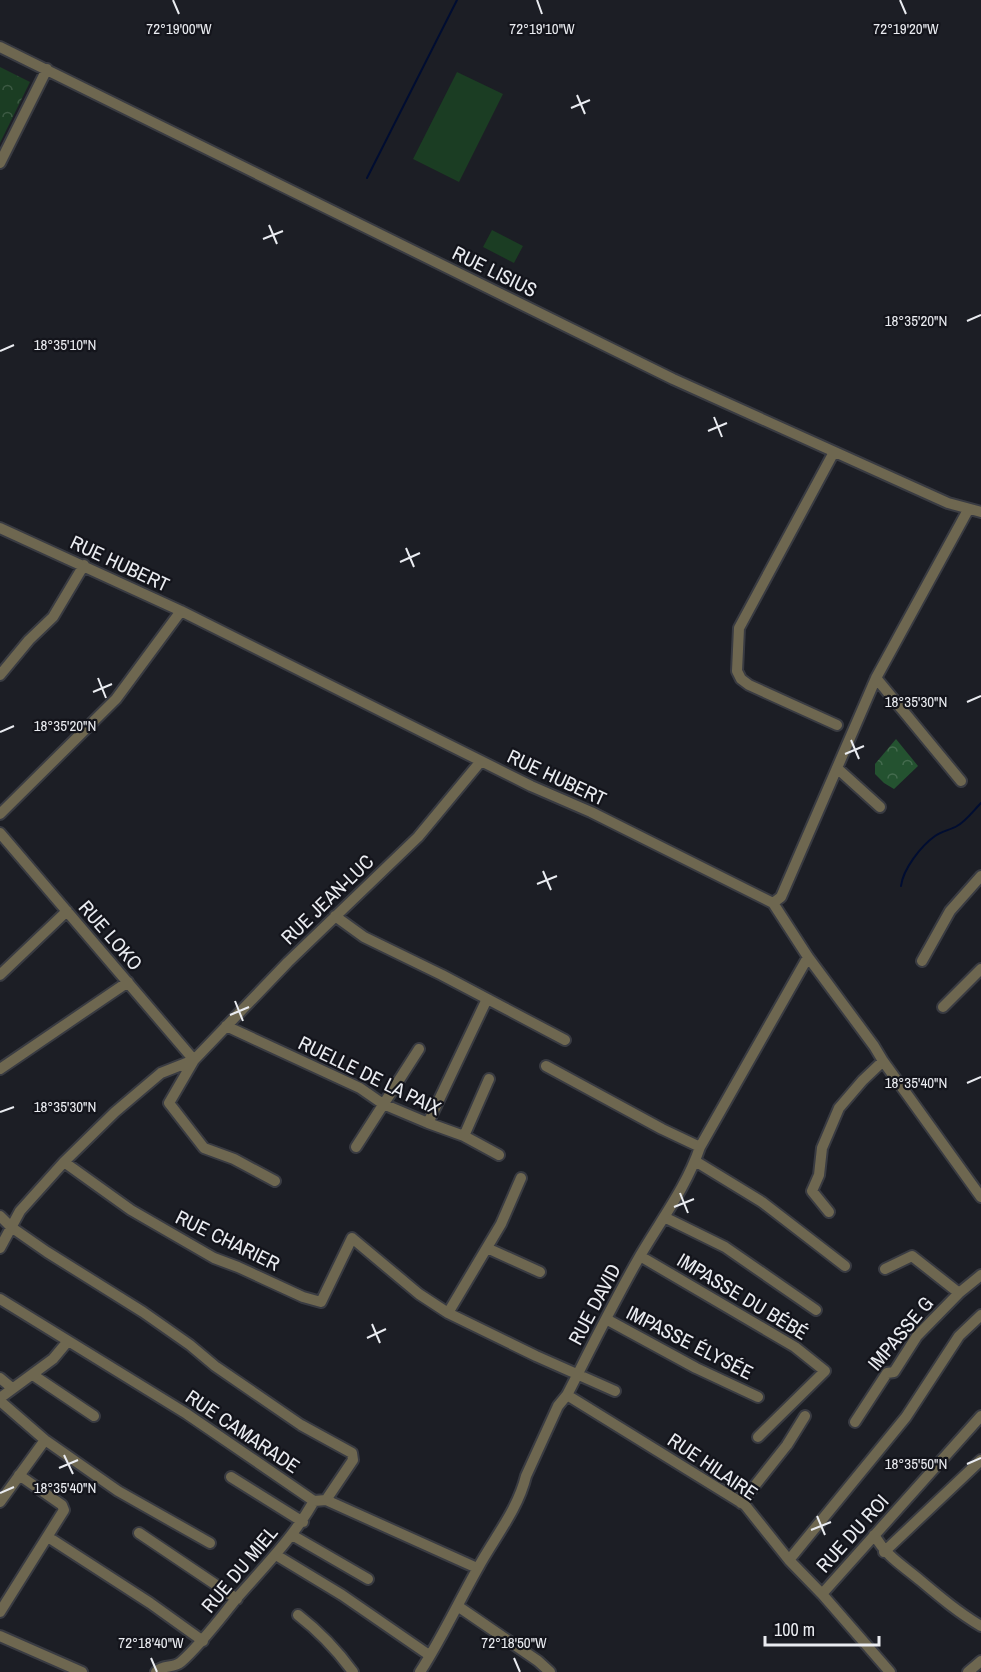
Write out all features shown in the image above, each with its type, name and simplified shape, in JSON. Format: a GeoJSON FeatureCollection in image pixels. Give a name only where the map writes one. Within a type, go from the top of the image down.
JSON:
{"type":"FeatureCollection","features":[{"type":"Feature","properties":{"kind":"street","name":"RUE LISIUS"},"geometry":{"type":"LineString","coordinates":[[0,47],[673,379],[948,503],[963,519],[981,513]]}},
{"type":"Feature","properties":{"kind":"street"},"geometry":{"type":"LineString","coordinates":[[0,163],[47,69]]}},
{"type":"Feature","properties":{"kind":"street"},"geometry":{"type":"LineString","coordinates":[[834,452],[739,628],[736,667],[739,676],[749,685],[837,725]]}},
{"type":"Feature","properties":{"kind":"street"},"geometry":{"type":"LineString","coordinates":[[963,519],[876,678],[781,897],[773,903],[807,957],[874,1046],[883,1062],[981,1197]]}},
{"type":"Feature","properties":{"kind":"street","name":"RUE HUBERT"},"geometry":{"type":"LineString","coordinates":[[0,528],[181,611],[531,786],[591,812],[773,903]]}},
{"type":"Feature","properties":{"kind":"street"},"geometry":{"type":"LineString","coordinates":[[0,675],[24,646],[53,617],[84,566]]}},
{"type":"Feature","properties":{"kind":"street"},"geometry":{"type":"LineString","coordinates":[[0,813],[116,699],[181,611]]}},
{"type":"Feature","properties":{"kind":"street"},"geometry":{"type":"LineString","coordinates":[[876,678],[961,781]]}},
{"type":"Feature","properties":{"kind":"street","name":"RUE JEAN-LUC"},"geometry":{"type":"LineString","coordinates":[[194,1060],[335,916],[418,837],[481,761]]}},
{"type":"Feature","properties":{"kind":"street"},"geometry":{"type":"LineString","coordinates":[[838,769],[880,807]]}},
{"type":"Feature","properties":{"kind":"street","name":"RUE LOKO"},"geometry":{"type":"LineString","coordinates":[[0,833],[194,1060]]}},
{"type":"Feature","properties":{"kind":"street"},"geometry":{"type":"LineString","coordinates":[[922,961],[950,910],[981,876]]}},
{"type":"Feature","properties":{"kind":"street"},"geometry":{"type":"LineString","coordinates":[[0,975],[67,911]]}},
{"type":"Feature","properties":{"kind":"street"},"geometry":{"type":"LineString","coordinates":[[335,916],[364,937],[565,1040]]}},
{"type":"Feature","properties":{"kind":"street","name":"RUE DAVID"},"geometry":{"type":"LineString","coordinates":[[422,1669],[459,1607],[477,1568],[509,1516],[558,1406],[567,1395],[640,1256],[664,1217],[695,1161],[700,1147],[807,957]]}},
{"type":"Feature","properties":{"kind":"street"},"geometry":{"type":"LineString","coordinates":[[943,1007],[981,969]]}},
{"type":"Feature","properties":{"kind":"street"},"geometry":{"type":"LineString","coordinates":[[0,1069],[128,982]]}},
{"type":"Feature","properties":{"kind":"street"},"geometry":{"type":"LineString","coordinates":[[428,1124],[488,999]]}},
{"type":"Feature","properties":{"kind":"street","name":"RUELLE DE LA PAIX"},"geometry":{"type":"LineString","coordinates":[[226,1026],[360,1088],[383,1104],[428,1124],[464,1136],[499,1155]]}},
{"type":"Feature","properties":{"kind":"street"},"geometry":{"type":"LineString","coordinates":[[356,1147],[419,1049]]}},
{"type":"Feature","properties":{"kind":"street"},"geometry":{"type":"LineString","coordinates":[[0,1248],[20,1212],[64,1162],[115,1112],[161,1073],[194,1060]]}},
{"type":"Feature","properties":{"kind":"street"},"geometry":{"type":"LineString","coordinates":[[194,1060],[169,1103],[204,1148],[234,1159],[275,1181]]}},
{"type":"Feature","properties":{"kind":"street"},"geometry":{"type":"LineString","coordinates":[[829,1212],[812,1191],[819,1175],[822,1148],[839,1108],[863,1080],[883,1062]]}},
{"type":"Feature","properties":{"kind":"street"},"geometry":{"type":"LineString","coordinates":[[546,1066],[700,1147]]}},
{"type":"Feature","properties":{"kind":"street"},"geometry":{"type":"LineString","coordinates":[[464,1136],[489,1078]]}},
{"type":"Feature","properties":{"kind":"street"},"geometry":{"type":"LineString","coordinates":[[695,1161],[762,1202],[845,1266]]}},
{"type":"Feature","properties":{"kind":"street","name":"RUE CHARIER"},"geometry":{"type":"LineString","coordinates":[[64,1162],[131,1210],[214,1258],[238,1266],[312,1299],[321,1302],[352,1238],[419,1293],[448,1313]]}},
{"type":"Feature","properties":{"kind":"street"},"geometry":{"type":"LineString","coordinates":[[521,1178],[501,1224],[448,1313],[615,1391]]}},
{"type":"Feature","properties":{"kind":"street"},"geometry":{"type":"LineString","coordinates":[[0,1216],[11,1227]]}},
{"type":"Feature","properties":{"kind":"street"},"geometry":{"type":"LineString","coordinates":[[664,1217],[725,1247],[816,1310]]}},
{"type":"Feature","properties":{"kind":"street","name":"RUE DU MIEL"},"geometry":{"type":"LineString","coordinates":[[11,1227],[143,1312],[190,1345],[215,1366],[301,1425],[352,1453],[353,1460],[203,1641],[178,1665],[163,1667],[156,1672]]}},
{"type":"Feature","properties":{"kind":"street"},"geometry":{"type":"LineString","coordinates":[[487,1248],[540,1272]]}},
{"type":"Feature","properties":{"kind":"street","name":"IMPASSE DU BÉBÉ"},"geometry":{"type":"LineString","coordinates":[[640,1256],[795,1347],[825,1371],[758,1437]]}},
{"type":"Feature","properties":{"kind":"street"},"geometry":{"type":"LineString","coordinates":[[885,1269],[912,1256],[959,1293]]}},
{"type":"Feature","properties":{"kind":"street","name":"IMPASSE G"},"geometry":{"type":"LineString","coordinates":[[855,1422],[887,1373],[894,1372],[917,1336],[959,1293],[981,1275]]}},
{"type":"Feature","properties":{"kind":"street","name":"RUE CAMARADE"},"geometry":{"type":"LineString","coordinates":[[0,1299],[187,1414],[320,1501],[477,1568]]}},
{"type":"Feature","properties":{"kind":"street"},"geometry":{"type":"LineString","coordinates":[[789,1560],[906,1417],[959,1336],[981,1315]]}},
{"type":"Feature","properties":{"kind":"street","name":"IMPASSE ÉLYSÉE"},"geometry":{"type":"LineString","coordinates":[[606,1319],[696,1368],[758,1397]]}},
{"type":"Feature","properties":{"kind":"street"},"geometry":{"type":"LineString","coordinates":[[68,1341],[53,1359],[0,1399],[45,1440],[118,1491],[210,1543]]}},
{"type":"Feature","properties":{"kind":"street"},"geometry":{"type":"LineString","coordinates":[[33,1375],[94,1416]]}},
{"type":"Feature","properties":{"kind":"street"},"geometry":{"type":"LineString","coordinates":[[0,1378],[12,1388]]}},
{"type":"Feature","properties":{"kind":"street","name":"RUE HILAIRE"},"geometry":{"type":"LineString","coordinates":[[567,1395],[744,1505],[789,1560],[890,1672]]}},
{"type":"Feature","properties":{"kind":"street"},"geometry":{"type":"LineString","coordinates":[[741,1503],[787,1445],[805,1416]]}},
{"type":"Feature","properties":{"kind":"street","name":"RUE DU ROI"},"geometry":{"type":"LineString","coordinates":[[822,1594],[981,1416]]}},
{"type":"Feature","properties":{"kind":"street"},"geometry":{"type":"LineString","coordinates":[[2,1495],[45,1440]]}},
{"type":"Feature","properties":{"kind":"street"},"geometry":{"type":"LineString","coordinates":[[884,1552],[981,1460]]}},
{"type":"Feature","properties":{"kind":"street"},"geometry":{"type":"LineString","coordinates":[[0,1612],[64,1510],[19,1476]]}},
{"type":"Feature","properties":{"kind":"street"},"geometry":{"type":"LineString","coordinates":[[231,1477],[303,1522]]}},
{"type":"Feature","properties":{"kind":"street"},"geometry":{"type":"LineString","coordinates":[[139,1533],[237,1599]]}},
{"type":"Feature","properties":{"kind":"street"},"geometry":{"type":"LineString","coordinates":[[292,1535],[368,1579]]}},
{"type":"Feature","properties":{"kind":"street"},"geometry":{"type":"LineString","coordinates":[[874,1535],[884,1552],[960,1613],[981,1626]]}},
{"type":"Feature","properties":{"kind":"street"},"geometry":{"type":"LineString","coordinates":[[48,1537],[203,1641]]}},
{"type":"Feature","properties":{"kind":"street"},"geometry":{"type":"LineString","coordinates":[[276,1555],[342,1595],[429,1654]]}},
{"type":"Feature","properties":{"kind":"street"},"geometry":{"type":"LineString","coordinates":[[459,1607],[538,1661],[550,1672]]}},
{"type":"Feature","properties":{"kind":"street"},"geometry":{"type":"LineString","coordinates":[[298,1616],[317,1630],[340,1654],[353,1672]]}},
{"type":"Feature","properties":{"kind":"street"},"geometry":{"type":"LineString","coordinates":[[0,1636],[82,1672]]}},
{"type":"Feature","properties":{"kind":"street"},"geometry":{"type":"LineString","coordinates":[[968,1672],[981,1660]]}},
{"type":"Feature","properties":{"kind":"street"},"geometry":{"type":"LineString","coordinates":[[422,1669],[434,1672]]}},
{"type":"Feature","properties":{"kind":"green space"},"geometry":{"type":"Polygon","coordinates":[[[0,67],[30,82],[0,143],[0,67]]]}},
{"type":"Feature","properties":{"kind":"green space"},"geometry":{"type":"Polygon","coordinates":[[[457,72],[503,94],[459,182],[413,159],[457,72]]]}},
{"type":"Feature","properties":{"kind":"green space"},"geometry":{"type":"Polygon","coordinates":[[[492,230],[523,246],[514,263],[483,247],[492,230]]]}},
{"type":"Feature","properties":{"kind":"green space"},"geometry":{"type":"Polygon","coordinates":[[[896,739],[918,766],[894,789],[875,774],[875,764],[896,739]]]}},
{"type":"Feature","properties":{"kind":"waterway"},"geometry":{"type":"LineString","coordinates":[[367,178],[457,0]]}},
{"type":"Feature","properties":{"kind":"waterway"},"geometry":{"type":"LineString","coordinates":[[901,886],[902,879],[913,858],[924,846],[938,834],[960,824],[981,803]]}}]}
